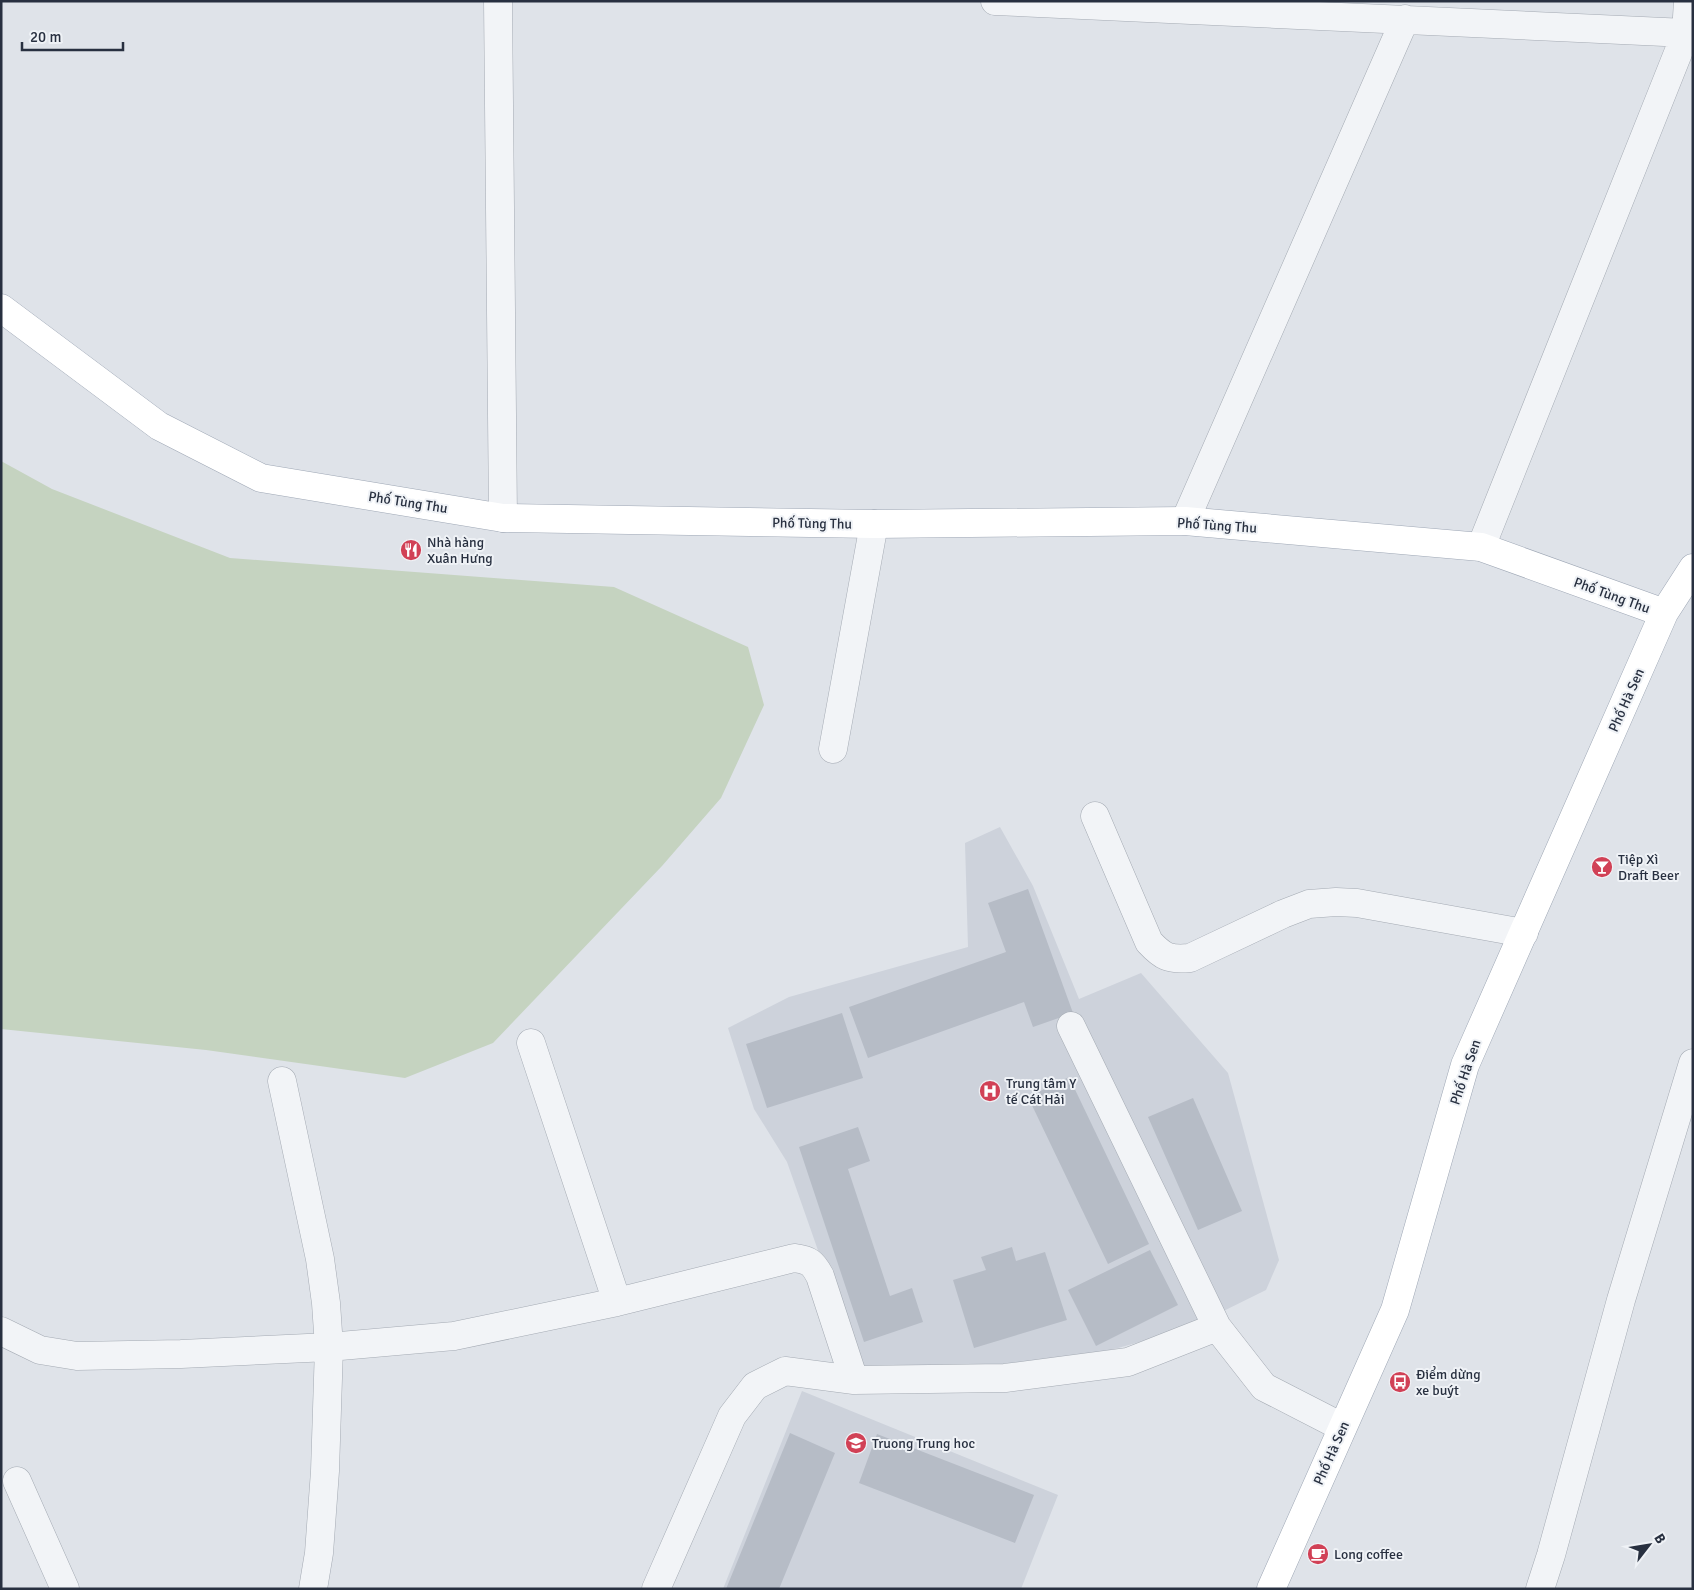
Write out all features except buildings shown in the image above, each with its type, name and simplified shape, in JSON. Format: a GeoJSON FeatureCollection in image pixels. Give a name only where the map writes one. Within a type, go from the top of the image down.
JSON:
{"type":"FeatureCollection","features":[{"type":"Feature","properties":{"kind":"main road","name":"Phố Tùng Thu"},"geometry":{"type":"LineString","coordinates":[[1,308],[160,426],[261,478],[503,518],[874,524],[1185,521],[1481,547],[1664,614]]}},
{"type":"Feature","properties":{"kind":"main road","name":"Phố Hà Sen"},"geometry":{"type":"LineString","coordinates":[[1271,1589],[1395,1310],[1465,1065],[1664,614],[1693,568]]}},
{"type":"Feature","properties":{"kind":"street"},"geometry":{"type":"LineString","coordinates":[[498,1],[503,518]]}},
{"type":"Feature","properties":{"kind":"street"},"geometry":{"type":"LineString","coordinates":[[995,1],[1686,33]]}},
{"type":"Feature","properties":{"kind":"street"},"geometry":{"type":"LineString","coordinates":[[1481,547],[1686,33],[1688,1]]}},
{"type":"Feature","properties":{"kind":"street"},"geometry":{"type":"LineString","coordinates":[[1185,521],[1405,19]]}},
{"type":"Feature","properties":{"kind":"street"},"geometry":{"type":"LineString","coordinates":[[833,748],[874,524]]}},
{"type":"Feature","properties":{"kind":"street"},"geometry":{"type":"LineString","coordinates":[[1094,816],[1149,942],[1160,954],[1174,960],[1190,958],[1283,914],[1309,904],[1357,903],[1524,933]]}},
{"type":"Feature","properties":{"kind":"street"},"geometry":{"type":"LineString","coordinates":[[1071,1026],[1217,1327],[1264,1387],[1342,1427]]}},
{"type":"Feature","properties":{"kind":"street"},"geometry":{"type":"LineString","coordinates":[[531,1043],[617,1302]]}},
{"type":"Feature","properties":{"kind":"street"},"geometry":{"type":"LineString","coordinates":[[1540,1589],[1622,1300],[1693,1063]]}},
{"type":"Feature","properties":{"kind":"street"},"geometry":{"type":"LineString","coordinates":[[282,1081],[320,1259],[329,1347],[325,1480],[319,1553],[313,1589]]}},
{"type":"Feature","properties":{"kind":"street"},"geometry":{"type":"LineString","coordinates":[[1,1331],[40,1350],[78,1356],[181,1354],[329,1347],[454,1336],[617,1302],[794,1258],[805,1259],[814,1265],[820,1276],[854,1380]]}},
{"type":"Feature","properties":{"kind":"street"},"geometry":{"type":"LineString","coordinates":[[656,1589],[732,1416],[754,1386],[785,1370],[854,1380],[1005,1378],[1128,1362],[1217,1327]]}},
{"type":"Feature","properties":{"kind":"street"},"geometry":{"type":"LineString","coordinates":[[17,1481],[65,1589]]}},
{"type":"Feature","properties":{"kind":"shaded area","name":"Trung tâm Y tế Cát Hải"},"geometry":{"type":"Polygon","coordinates":[[[1000,827],[1033,886],[1079,999],[1141,973],[1228,1073],[1279,1260],[1266,1290],[1187,1329],[1096,1354],[965,1368],[860,1370],[787,1162],[754,1109],[728,1028],[789,997],[968,947],[965,843],[1000,827]]]}},
{"type":"Feature","properties":{"kind":"shaded area","name":"Truong Trung hoc"},"geometry":{"type":"Polygon","coordinates":[[[802,1391],[1058,1495],[1021,1589],[723,1589],[802,1391]]]}},
{"type":"Feature","properties":{"kind":"green space"},"geometry":{"type":"Polygon","coordinates":[[[1,461],[52,489],[230,558],[614,587],[748,647],[764,705],[721,798],[662,866],[493,1043],[405,1078],[206,1050],[1,1029],[1,461]]]}},
{"type":"Feature","properties":{"kind":"place","name":"Nhà hàng Xuân Hưng"},"geometry":{"type":"Point","coordinates":[411,550]}},
{"type":"Feature","properties":{"kind":"place","name":"Tiệp Xì Draft Beer"},"geometry":{"type":"Point","coordinates":[1602,867]}},
{"type":"Feature","properties":{"kind":"place","name":"Trung tâm Y tế Cát Hải"},"geometry":{"type":"Point","coordinates":[990,1091]}},
{"type":"Feature","properties":{"kind":"place","name":"Điểm dừng xe buýt"},"geometry":{"type":"Point","coordinates":[1400,1382]}},
{"type":"Feature","properties":{"kind":"place","name":"Truong Trung hoc"},"geometry":{"type":"Point","coordinates":[856,1443]}},
{"type":"Feature","properties":{"kind":"place","name":"Long coffee"},"geometry":{"type":"Point","coordinates":[1318,1554]}}]}
